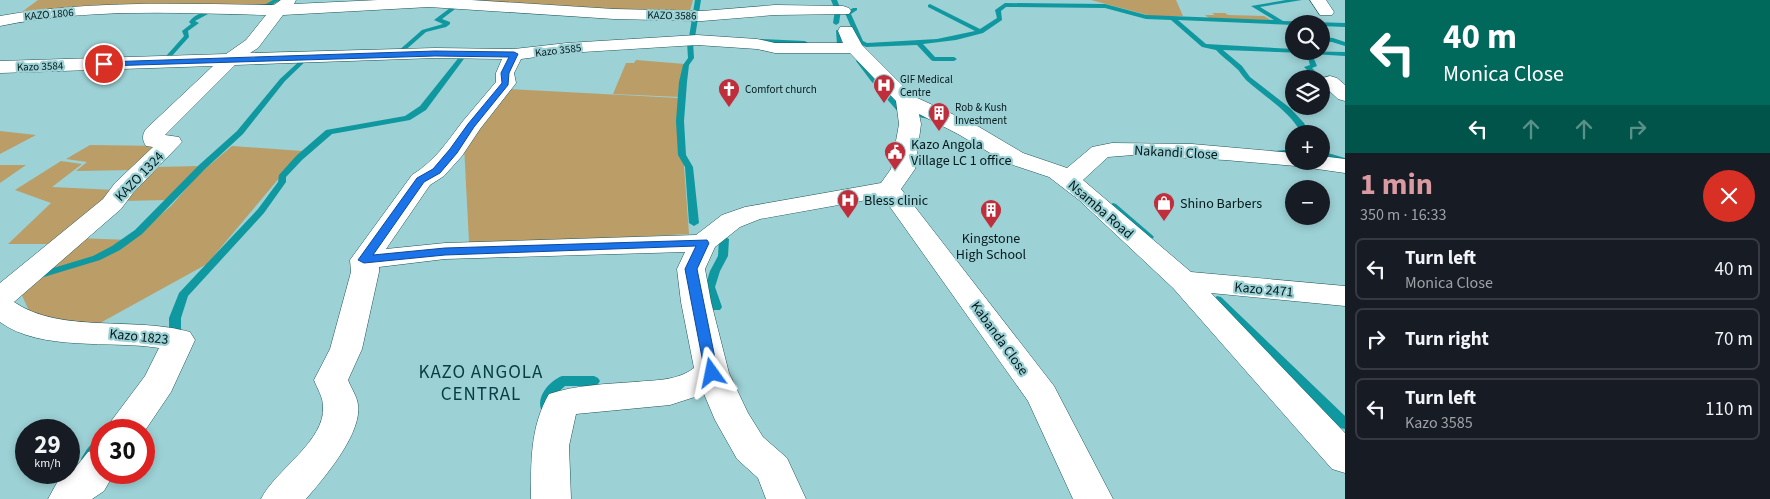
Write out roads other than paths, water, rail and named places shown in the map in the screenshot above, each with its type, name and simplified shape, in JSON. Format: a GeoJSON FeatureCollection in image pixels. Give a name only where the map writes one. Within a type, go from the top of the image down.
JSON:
{"type":"FeatureCollection","features":[{"type":"Feature","properties":{"kind":"street","name":"KAZO 1806"},"geometry":{"type":"LineString","coordinates":[[0,21],[37,15],[133,8],[429,2],[500,8]]}},
{"type":"Feature","properties":{"kind":"street"},"geometry":{"type":"LineString","coordinates":[[233,57],[252,44],[284,5]]}},
{"type":"Feature","properties":{"kind":"street","name":"KAZO 3586"},"geometry":{"type":"LineString","coordinates":[[500,8],[695,16],[843,6]]}},
{"type":"Feature","properties":{"kind":"street","name":"Nsamba Road"},"geometry":{"type":"LineString","coordinates":[[843,6],[844,25],[854,48],[906,100],[966,129],[1016,158],[1057,172],[1068,180],[1183,281],[1345,458]]}},
{"type":"Feature","properties":{"kind":"street","name":"Kazo 3585"},"geometry":{"type":"LineString","coordinates":[[233,57],[514,54],[567,48],[697,40],[757,44],[775,48],[854,48]]}},
{"type":"Feature","properties":{"kind":"street"},"geometry":{"type":"LineString","coordinates":[[281,499],[315,463],[336,430],[342,407],[331,380],[346,349],[365,272],[364,260],[421,180],[436,171],[454,151],[471,126],[506,83],[505,73],[514,54]]}},
{"type":"Feature","properties":{"kind":"street","name":"Kazo 3584"},"geometry":{"type":"LineString","coordinates":[[0,67],[233,57]]}},
{"type":"Feature","properties":{"kind":"street","name":"KAZO 1324"},"geometry":{"type":"LineString","coordinates":[[0,298],[112,204],[124,188],[172,142],[154,141],[154,134],[233,57]]}},
{"type":"Feature","properties":{"kind":"street"},"geometry":{"type":"LineString","coordinates":[[1330,82],[1345,95]]}},
{"type":"Feature","properties":{"kind":"street"},"geometry":{"type":"LineString","coordinates":[[786,499],[774,469],[750,448],[733,420],[712,373],[691,269],[703,243],[731,221],[754,212],[889,188],[903,169],[910,124],[906,100]]}},
{"type":"Feature","properties":{"kind":"street","name":"Nakandi Close"},"geometry":{"type":"LineString","coordinates":[[1068,180],[1101,151],[1125,149],[1179,151],[1285,159]]}},
{"type":"Feature","properties":{"kind":"street"},"geometry":{"type":"LineString","coordinates":[[1330,164],[1345,166]]}},
{"type":"Feature","properties":{"kind":"street","name":"Kabanda Close"},"geometry":{"type":"LineString","coordinates":[[889,188],[1042,395],[1092,499]]}},
{"type":"Feature","properties":{"kind":"street"},"geometry":{"type":"LineString","coordinates":[[364,260],[445,251],[703,243]]}},
{"type":"Feature","properties":{"kind":"street","name":"Kazo 2471"},"geometry":{"type":"LineString","coordinates":[[1183,281],[1345,296]]}},
{"type":"Feature","properties":{"kind":"street","name":"Kazo 1823"},"geometry":{"type":"LineString","coordinates":[[0,307],[10,316],[57,331],[136,334],[179,340],[159,383],[133,419]]}},
{"type":"Feature","properties":{"kind":"street"},"geometry":{"type":"LineString","coordinates":[[551,499],[550,446],[561,403],[670,392],[697,384],[712,373]]}},
{"type":"Feature","properties":{"kind":"street"},"geometry":{"type":"LineString","coordinates":[[68,499],[73,491],[90,479]]}},
{"type":"Feature","properties":{"kind":"waterway"},"geometry":{"type":"LineString","coordinates":[[255,7],[268,5],[277,0]]}},
{"type":"Feature","properties":{"kind":"waterway"},"geometry":{"type":"LineString","coordinates":[[692,37],[698,0]]}},
{"type":"Feature","properties":{"kind":"waterway"},"geometry":{"type":"LineString","coordinates":[[834,0],[838,10],[836,23]]}},
{"type":"Feature","properties":{"kind":"waterway"},"geometry":{"type":"LineString","coordinates":[[1281,22],[1254,6],[1299,0]]}},
{"type":"Feature","properties":{"kind":"waterway"},"geometry":{"type":"LineString","coordinates":[[980,32],[989,28],[1000,19],[998,10],[1005,5],[1105,6],[1146,17],[1285,23]]}},
{"type":"Feature","properties":{"kind":"waterway"},"geometry":{"type":"LineString","coordinates":[[399,53],[424,31],[444,26],[448,23],[437,20],[456,6]]}},
{"type":"Feature","properties":{"kind":"waterway"},"geometry":{"type":"LineString","coordinates":[[930,6],[980,32]]}},
{"type":"Feature","properties":{"kind":"waterway"},"geometry":{"type":"LineString","coordinates":[[855,9],[848,13],[860,42],[866,45],[919,43]]}},
{"type":"Feature","properties":{"kind":"waterway"},"geometry":{"type":"LineString","coordinates":[[169,56],[187,36],[185,31],[196,23],[192,22],[193,20],[206,13],[217,11]]}},
{"type":"Feature","properties":{"kind":"waterway"},"geometry":{"type":"LineString","coordinates":[[1173,19],[1204,46],[1218,48]]}},
{"type":"Feature","properties":{"kind":"waterway"},"geometry":{"type":"LineString","coordinates":[[1330,24],[1345,25]]}},
{"type":"Feature","properties":{"kind":"waterway"},"geometry":{"type":"LineString","coordinates":[[838,31],[840,45]]}},
{"type":"Feature","properties":{"kind":"waterway"},"geometry":{"type":"LineString","coordinates":[[919,43],[956,38],[980,32]]}},
{"type":"Feature","properties":{"kind":"waterway"},"geometry":{"type":"LineString","coordinates":[[1330,40],[1345,44]]}},
{"type":"Feature","properties":{"kind":"waterway"},"geometry":{"type":"LineString","coordinates":[[760,41],[805,43]]}},
{"type":"Feature","properties":{"kind":"waterway"},"geometry":{"type":"LineString","coordinates":[[690,42],[691,58],[686,65],[683,82],[680,121],[682,155],[689,167],[694,223]]}},
{"type":"Feature","properties":{"kind":"waterway"},"geometry":{"type":"LineString","coordinates":[[919,43],[933,59],[954,59]]}},
{"type":"Feature","properties":{"kind":"waterway"},"geometry":{"type":"LineString","coordinates":[[1218,48],[1285,51]]}},
{"type":"Feature","properties":{"kind":"waterway"},"geometry":{"type":"LineString","coordinates":[[1218,48],[1248,78],[1288,109],[1301,125]]}},
{"type":"Feature","properties":{"kind":"waterway"},"geometry":{"type":"LineString","coordinates":[[172,342],[175,334],[175,318],[183,295],[261,211],[282,182],[282,177],[299,158],[329,132],[407,118],[423,108],[466,52]]}},
{"type":"Feature","properties":{"kind":"waterway"},"geometry":{"type":"LineString","coordinates":[[1330,53],[1345,54]]}},
{"type":"Feature","properties":{"kind":"waterway"},"geometry":{"type":"LineString","coordinates":[[34,277],[97,258],[128,241],[159,213],[202,167],[240,132],[290,71],[308,56]]}},
{"type":"Feature","properties":{"kind":"waterway"},"geometry":{"type":"LineString","coordinates":[[1310,70],[1307,67],[1314,66],[1312,60]]}},
{"type":"Feature","properties":{"kind":"waterway"},"geometry":{"type":"LineString","coordinates":[[859,61],[873,80],[903,112],[933,118]]}},
{"type":"Feature","properties":{"kind":"waterway"},"geometry":{"type":"LineString","coordinates":[[1275,153],[1285,152]]}},
{"type":"Feature","properties":{"kind":"waterway"},"geometry":{"type":"LineString","coordinates":[[1330,156],[1345,161]]}},
{"type":"Feature","properties":{"kind":"waterway"},"geometry":{"type":"LineString","coordinates":[[1113,206],[1149,237]]}},
{"type":"Feature","properties":{"kind":"waterway"},"geometry":{"type":"LineString","coordinates":[[716,307],[710,287],[715,271],[723,256],[724,239]]}},
{"type":"Feature","properties":{"kind":"waterway"},"geometry":{"type":"LineString","coordinates":[[1217,300],[1345,424]]}},
{"type":"Feature","properties":{"kind":"waterway"},"geometry":{"type":"LineString","coordinates":[[547,408],[548,394],[562,381],[594,381]]}},
{"type":"Feature","properties":{"kind":"place","name":"GIF Medical Centre"},"geometry":{"type":"Point","coordinates":[884,104]}},
{"type":"Feature","properties":{"kind":"place","name":"Comfort church"},"geometry":{"type":"Point","coordinates":[729,108]}},
{"type":"Feature","properties":{"kind":"place","name":"Rob & Kush Investment"},"geometry":{"type":"Point","coordinates":[939,132]}},
{"type":"Feature","properties":{"kind":"place","name":"Kazo Angola Village LC 1 office"},"geometry":{"type":"Point","coordinates":[895,171]}},
{"type":"Feature","properties":{"kind":"place","name":"Bless clinic"},"geometry":{"type":"Point","coordinates":[848,219]}},
{"type":"Feature","properties":{"kind":"place","name":"Shino Barbers"},"geometry":{"type":"Point","coordinates":[1164,222]}},
{"type":"Feature","properties":{"kind":"place","name":"Kingstone High School"},"geometry":{"type":"Point","coordinates":[991,229]}},
{"type":"Feature","properties":{"kind":"district","name":"KAZO ANGOLA CENTRAL"},"geometry":{"type":"Point","coordinates":[481,382]}}]}
